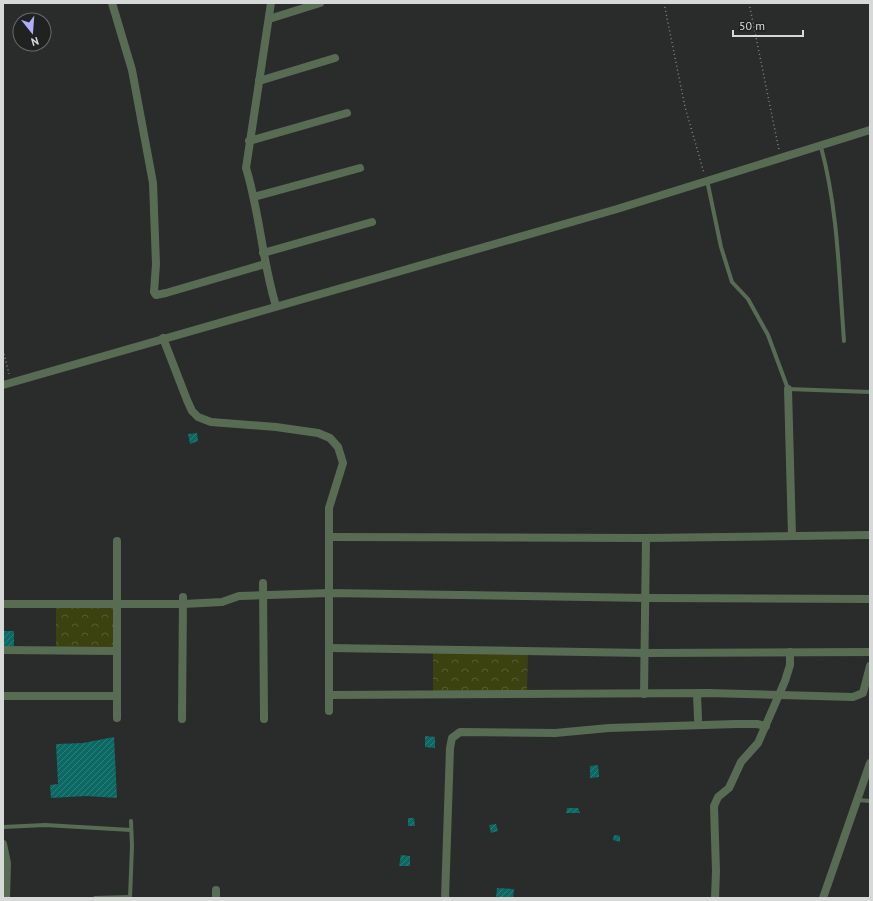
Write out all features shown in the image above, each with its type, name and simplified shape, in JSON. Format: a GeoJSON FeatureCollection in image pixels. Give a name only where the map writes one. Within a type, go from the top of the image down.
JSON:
{"type":"FeatureCollection","features":[{"type":"Feature","properties":{"kind":"street"},"geometry":{"type":"LineString","coordinates":[[112,3],[132,70],[153,183],[156,264],[154,292],[156,295],[166,293],[265,264]]}},
{"type":"Feature","properties":{"kind":"street"},"geometry":{"type":"LineString","coordinates":[[271,3],[246,168],[254,198],[265,264],[276,306]]}},
{"type":"Feature","properties":{"kind":"street"},"geometry":{"type":"LineString","coordinates":[[269,19],[320,3]]}},
{"type":"Feature","properties":{"kind":"street"},"geometry":{"type":"LineString","coordinates":[[259,81],[335,58]]}},
{"type":"Feature","properties":{"kind":"street"},"geometry":{"type":"LineString","coordinates":[[249,141],[347,113]]}},
{"type":"Feature","properties":{"kind":"street"},"geometry":{"type":"LineString","coordinates":[[7,383],[617,209],[707,180],[821,147],[870,130]]}},
{"type":"Feature","properties":{"kind":"street"},"geometry":{"type":"LineString","coordinates":[[254,198],[360,168]]}},
{"type":"Feature","properties":{"kind":"street"},"geometry":{"type":"LineString","coordinates":[[263,253],[372,222]]}},
{"type":"Feature","properties":{"kind":"street"},"geometry":{"type":"LineString","coordinates":[[163,338],[192,412],[198,417],[211,422],[276,427],[318,433],[330,438],[338,447],[343,463],[329,508],[329,711]]}},
{"type":"Feature","properties":{"kind":"street"},"geometry":{"type":"LineString","coordinates":[[788,389],[792,536]]}},
{"type":"Feature","properties":{"kind":"street"},"geometry":{"type":"LineString","coordinates":[[329,537],[646,538],[870,535]]}},
{"type":"Feature","properties":{"kind":"street"},"geometry":{"type":"LineString","coordinates":[[644,694],[647,598],[646,538]]}},
{"type":"Feature","properties":{"kind":"street"},"geometry":{"type":"LineString","coordinates":[[117,541],[117,718]]}},
{"type":"Feature","properties":{"kind":"street"},"geometry":{"type":"LineString","coordinates":[[263,583],[264,719]]}},
{"type":"Feature","properties":{"kind":"street"},"geometry":{"type":"LineString","coordinates":[[3,604],[116,604],[183,600],[222,602],[239,596],[329,593],[647,598],[870,599]]}},
{"type":"Feature","properties":{"kind":"street"},"geometry":{"type":"LineString","coordinates":[[182,719],[183,600]]}},
{"type":"Feature","properties":{"kind":"street"},"geometry":{"type":"LineString","coordinates":[[329,648],[645,653],[870,652]]}},
{"type":"Feature","properties":{"kind":"street"},"geometry":{"type":"LineString","coordinates":[[3,650],[117,651]]}},
{"type":"Feature","properties":{"kind":"street"},"geometry":{"type":"LineString","coordinates":[[715,898],[716,871],[714,806],[718,797],[730,788],[741,762],[758,743],[790,665],[790,652]]}},
{"type":"Feature","properties":{"kind":"street"},"geometry":{"type":"LineString","coordinates":[[329,695],[697,693],[858,696],[863,693],[870,666]]}},
{"type":"Feature","properties":{"kind":"street"},"geometry":{"type":"LineString","coordinates":[[697,693],[698,719]]}},
{"type":"Feature","properties":{"kind":"street"},"geometry":{"type":"LineString","coordinates":[[3,696],[117,696]]}},
{"type":"Feature","properties":{"kind":"street"},"geometry":{"type":"LineString","coordinates":[[445,898],[450,748],[452,738],[456,734],[465,732],[555,733],[608,728],[736,724],[757,724],[766,726]]}},
{"type":"Feature","properties":{"kind":"street"},"geometry":{"type":"LineString","coordinates":[[823,898],[870,763]]}},
{"type":"Feature","properties":{"kind":"street"},"geometry":{"type":"LineString","coordinates":[[3,844],[7,863],[6,898]]}},
{"type":"Feature","properties":{"kind":"lane"},"geometry":{"type":"LineString","coordinates":[[821,147],[828,170],[837,245],[844,341]]}},
{"type":"Feature","properties":{"kind":"lane"},"geometry":{"type":"LineString","coordinates":[[707,180],[721,247],[732,282],[748,299],[768,334],[788,389],[870,392]]}},
{"type":"Feature","properties":{"kind":"lane"},"geometry":{"type":"LineString","coordinates":[[858,800],[870,801]]}},
{"type":"Feature","properties":{"kind":"lane"},"geometry":{"type":"LineString","coordinates":[[95,898],[130,898],[131,821]]}},
{"type":"Feature","properties":{"kind":"lane"},"geometry":{"type":"LineString","coordinates":[[3,827],[45,825],[131,830]]}},
{"type":"Feature","properties":{"kind":"path"},"geometry":{"type":"LineString","coordinates":[[664,3],[685,107],[707,180]]}},
{"type":"Feature","properties":{"kind":"path"},"geometry":{"type":"LineString","coordinates":[[749,3],[781,158]]}},
{"type":"Feature","properties":{"kind":"path"},"geometry":{"type":"LineString","coordinates":[[3,350],[7,383]]}},
{"type":"Feature","properties":{"kind":"green space"},"geometry":{"type":"Polygon","coordinates":[[[56,607],[113,607],[113,647],[56,648],[56,607]]]}},
{"type":"Feature","properties":{"kind":"green space"},"geometry":{"type":"Polygon","coordinates":[[[433,652],[528,653],[527,690],[433,691],[433,652]]]}},
{"type":"Feature","properties":{"kind":"building"},"geometry":{"type":"Polygon","coordinates":[[[197,433],[198,441],[190,444],[188,434],[197,433]]]}},
{"type":"Feature","properties":{"kind":"building"},"geometry":{"type":"Polygon","coordinates":[[[3,631],[14,631],[14,646],[3,646],[3,631]]]}},
{"type":"Feature","properties":{"kind":"building"},"geometry":{"type":"Polygon","coordinates":[[[425,736],[435,737],[435,748],[425,747],[425,736]]]}},
{"type":"Feature","properties":{"kind":"building"},"geometry":{"type":"Polygon","coordinates":[[[114,737],[117,798],[86,796],[51,798],[50,785],[58,784],[56,744],[83,743],[114,737]]]}},
{"type":"Feature","properties":{"kind":"building"},"geometry":{"type":"Polygon","coordinates":[[[598,765],[599,777],[590,778],[590,766],[598,765]]]}},
{"type":"Feature","properties":{"kind":"building"},"geometry":{"type":"Polygon","coordinates":[[[567,808],[578,808],[580,813],[566,813],[567,808]]]}},
{"type":"Feature","properties":{"kind":"building"},"geometry":{"type":"Polygon","coordinates":[[[408,818],[414,818],[415,826],[408,826],[408,818]]]}},
{"type":"Feature","properties":{"kind":"building"},"geometry":{"type":"Polygon","coordinates":[[[496,824],[498,831],[491,833],[489,825],[496,824]]]}},
{"type":"Feature","properties":{"kind":"building"},"geometry":{"type":"Polygon","coordinates":[[[614,835],[620,836],[620,842],[613,840],[614,835]]]}},
{"type":"Feature","properties":{"kind":"building"},"geometry":{"type":"Polygon","coordinates":[[[401,855],[410,856],[410,866],[399,866],[401,855]]]}},
{"type":"Feature","properties":{"kind":"building"},"geometry":{"type":"Polygon","coordinates":[[[497,888],[514,889],[513,898],[496,898],[497,888]]]}}]}
